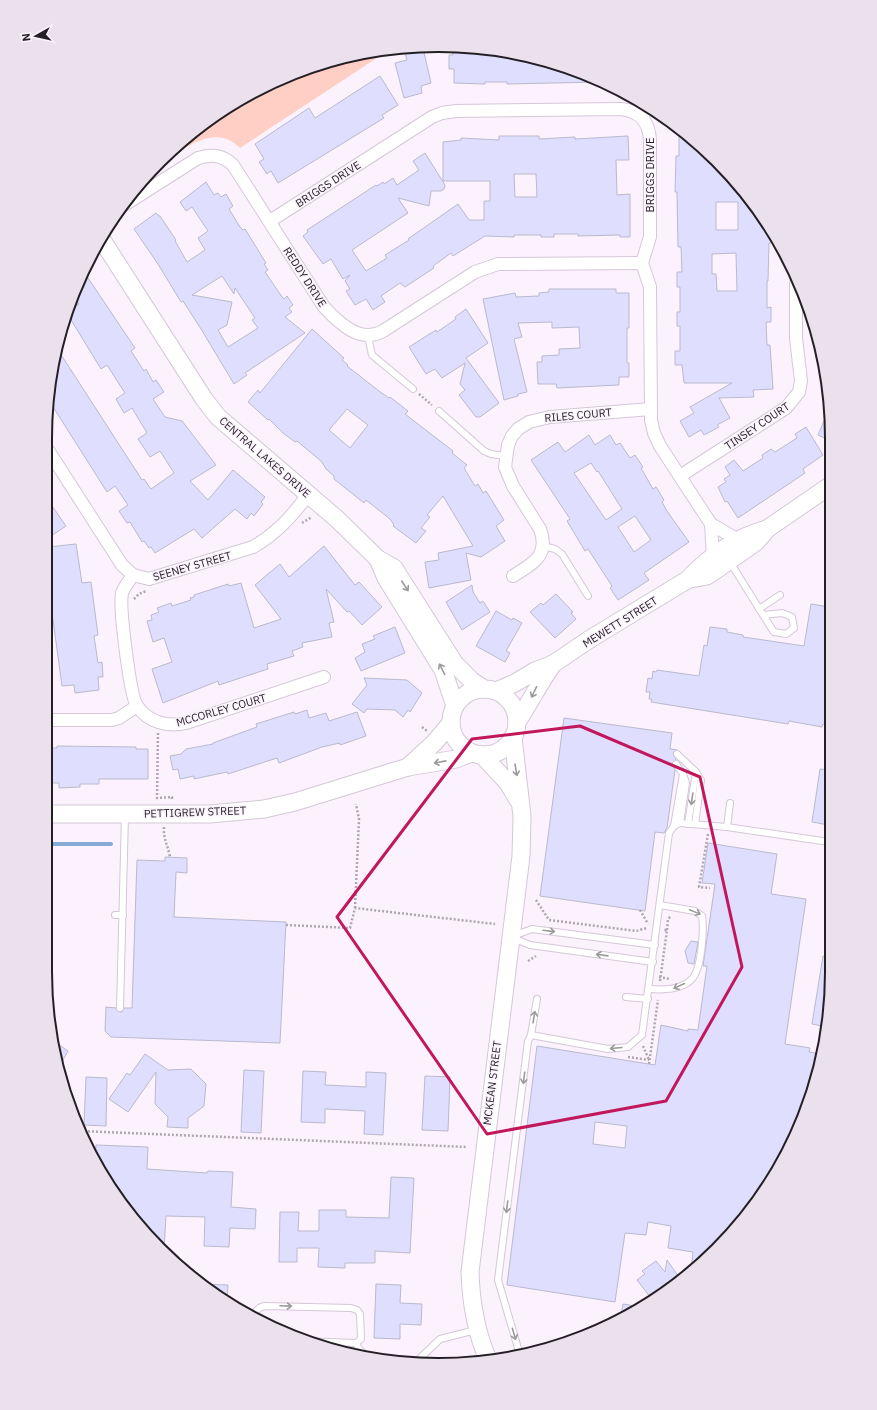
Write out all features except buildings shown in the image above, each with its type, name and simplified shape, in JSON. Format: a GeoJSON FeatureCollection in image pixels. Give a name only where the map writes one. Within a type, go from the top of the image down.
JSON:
{"type":"FeatureCollection","features":[{"type":"Feature","properties":{"kind":"main road","name":"CENTRAL LAKES DRIVE"},"geometry":{"type":"LineString","coordinates":[[105,244],[204,398],[218,417],[337,519],[378,559],[394,568],[455,664],[472,681],[490,690]]}},
{"type":"Feature","properties":{"kind":"main road","name":"MEWETT STREET"},"geometry":{"type":"LineString","coordinates":[[490,690],[515,683],[535,671],[553,664],[590,639],[687,580],[700,566],[744,536],[767,528],[825,489]]}},
{"type":"Feature","properties":{"kind":"main road","name":"MEWETT STREET"},"geometry":{"type":"LineString","coordinates":[[687,580],[707,576],[756,542],[767,528]]}},
{"type":"Feature","properties":{"kind":"main road","name":"CENTRAL LAKES DRIVE"},"geometry":{"type":"LineString","coordinates":[[378,559],[386,578],[443,670],[455,706]]}},
{"type":"Feature","properties":{"kind":"main road","name":"MEWETT STREET"},"geometry":{"type":"LineString","coordinates":[[515,729],[537,687],[553,664]]}},
{"type":"Feature","properties":{"kind":"main road"},"geometry":{"type":"LineString","coordinates":[[490,690],[504,696],[511,703],[515,712],[515,729],[500,751],[477,754],[463,748],[452,732],[451,723],[455,706],[468,693],[490,690]]}},
{"type":"Feature","properties":{"kind":"main road","name":"PETTIGREW STREET"},"geometry":{"type":"LineString","coordinates":[[408,767],[434,743],[451,723]]}},
{"type":"Feature","properties":{"kind":"main road","name":"MCKEAN STREET"},"geometry":{"type":"LineString","coordinates":[[487,1355],[473,1312],[470,1289],[471,1254],[523,835],[519,802],[515,729]]}},
{"type":"Feature","properties":{"kind":"main road","name":"MCKEAN STREET"},"geometry":{"type":"LineString","coordinates":[[477,754],[508,783],[519,802]]}},
{"type":"Feature","properties":{"kind":"main road","name":"PETTIGREW STREET"},"geometry":{"type":"LineString","coordinates":[[52,814],[216,814],[264,809],[296,802],[408,767],[477,754]]}},
{"type":"Feature","properties":{"kind":"street","name":"BRIGGS DRIVE"},"geometry":{"type":"LineString","coordinates":[[270,221],[442,112],[621,109],[633,112],[643,118],[647,125],[650,140],[650,237],[642,263]]}},
{"type":"Feature","properties":{"kind":"street","name":"REDDY DRIVE"},"geometry":{"type":"LineString","coordinates":[[137,197],[198,158],[208,155],[218,155],[227,159],[233,165],[270,221],[324,307],[334,318],[352,331],[368,336]]}},
{"type":"Feature","properties":{"kind":"street"},"geometry":{"type":"LineString","coordinates":[[368,336],[376,335],[383,331],[475,272],[498,264],[642,263],[650,287],[651,409],[654,433],[711,524],[738,540]]}},
{"type":"Feature","properties":{"kind":"street","name":"TINSEY COURT"},"geometry":{"type":"LineString","coordinates":[[680,476],[786,408],[794,400],[799,392],[801,381],[796,338],[796,291]]}},
{"type":"Feature","properties":{"kind":"street","name":"RILES COURT"},"geometry":{"type":"LineString","coordinates":[[543,546],[543,538],[540,529],[507,476],[505,456],[512,436],[518,428],[538,419],[651,409]]}},
{"type":"Feature","properties":{"kind":"street"},"geometry":{"type":"LineString","coordinates":[[52,461],[113,554],[133,575],[122,594],[122,608],[131,684],[137,706],[119,718],[112,720],[52,720]]}},
{"type":"Feature","properties":{"kind":"street","name":"SEENEY STREET"},"geometry":{"type":"LineString","coordinates":[[133,575],[149,579],[159,577],[253,547],[279,529],[308,495]]}},
{"type":"Feature","properties":{"kind":"street"},"geometry":{"type":"LineString","coordinates":[[711,524],[713,557]]}},
{"type":"Feature","properties":{"kind":"street"},"geometry":{"type":"LineString","coordinates":[[513,576],[535,562],[540,555],[543,546]]}},
{"type":"Feature","properties":{"kind":"street","name":"MCCORLEY COURT"},"geometry":{"type":"LineString","coordinates":[[137,706],[149,718],[162,724],[176,725],[324,677]]}},
{"type":"Feature","properties":{"kind":"lane"},"geometry":{"type":"LineString","coordinates":[[643,118],[648,114]]}},
{"type":"Feature","properties":{"kind":"lane"},"geometry":{"type":"LineString","coordinates":[[368,336],[372,355],[413,389]]}},
{"type":"Feature","properties":{"kind":"lane"},"geometry":{"type":"LineString","coordinates":[[439,411],[484,450],[491,454],[505,456]]}},
{"type":"Feature","properties":{"kind":"lane"},"geometry":{"type":"LineString","coordinates":[[543,546],[554,549],[562,554],[588,596]]}},
{"type":"Feature","properties":{"kind":"lane"},"geometry":{"type":"LineString","coordinates":[[729,561],[763,615],[774,632],[786,634],[794,628],[792,617],[782,613],[763,615]]}},
{"type":"Feature","properties":{"kind":"lane"},"geometry":{"type":"LineString","coordinates":[[759,608],[780,595]]}},
{"type":"Feature","properties":{"kind":"lane"},"geometry":{"type":"LineString","coordinates":[[677,754],[696,772],[701,780],[695,824]]}},
{"type":"Feature","properties":{"kind":"lane"},"geometry":{"type":"LineString","coordinates":[[676,764],[686,782],[680,823]]}},
{"type":"Feature","properties":{"kind":"lane"},"geometry":{"type":"LineString","coordinates":[[688,824],[696,772]]}},
{"type":"Feature","properties":{"kind":"lane"},"geometry":{"type":"LineString","coordinates":[[531,1035],[608,1049],[628,1047],[642,1035],[670,833],[674,826],[682,774]]}},
{"type":"Feature","properties":{"kind":"lane"},"geometry":{"type":"LineString","coordinates":[[727,827],[730,804]]}},
{"type":"Feature","properties":{"kind":"lane"},"geometry":{"type":"LineString","coordinates":[[120,1008],[125,814]]}},
{"type":"Feature","properties":{"kind":"lane"},"geometry":{"type":"LineString","coordinates":[[674,826],[680,823],[727,827],[825,841]]}},
{"type":"Feature","properties":{"kind":"lane"},"geometry":{"type":"LineString","coordinates":[[649,989],[669,990],[692,979],[699,965],[704,927],[702,916],[695,911],[660,904]]}},
{"type":"Feature","properties":{"kind":"lane"},"geometry":{"type":"LineString","coordinates":[[115,915],[123,915]]}},
{"type":"Feature","properties":{"kind":"lane"},"geometry":{"type":"LineString","coordinates":[[511,937],[532,929],[655,945]]}},
{"type":"Feature","properties":{"kind":"lane"},"geometry":{"type":"LineString","coordinates":[[511,937],[530,945],[653,962]]}},
{"type":"Feature","properties":{"kind":"lane"},"geometry":{"type":"LineString","coordinates":[[626,997],[648,999]]}},
{"type":"Feature","properties":{"kind":"lane"},"geometry":{"type":"LineString","coordinates":[[519,1350],[498,1280],[528,1041],[531,1035],[537,999]]}},
{"type":"Feature","properties":{"kind":"lane"},"geometry":{"type":"LineString","coordinates":[[256,1311],[260,1307],[265,1306],[350,1308],[357,1310],[360,1314],[361,1339],[356,1343],[327,1341]]}},
{"type":"Feature","properties":{"kind":"lane"},"geometry":{"type":"LineString","coordinates":[[420,1357],[440,1339],[478,1329]]}},
{"type":"Feature","properties":{"kind":"lane"},"geometry":{"type":"LineString","coordinates":[[356,1343],[361,1350]]}},
{"type":"Feature","properties":{"kind":"path"},"geometry":{"type":"LineString","coordinates":[[413,389],[439,411]]}},
{"type":"Feature","properties":{"kind":"path"},"geometry":{"type":"LineString","coordinates":[[162,724],[158,734],[157,798],[172,797],[172,804]]}},
{"type":"Feature","properties":{"kind":"path"},"geometry":{"type":"LineString","coordinates":[[286,924],[350,928],[355,908],[359,819],[356,804]]}},
{"type":"Feature","properties":{"kind":"path"},"geometry":{"type":"LineString","coordinates":[[164,821],[163,835],[170,857]]}},
{"type":"Feature","properties":{"kind":"path"},"geometry":{"type":"LineString","coordinates":[[355,908],[495,924]]}},
{"type":"Feature","properties":{"kind":"path"},"geometry":{"type":"LineString","coordinates":[[640,910],[650,928]]}},
{"type":"Feature","properties":{"kind":"path"},"geometry":{"type":"LineString","coordinates":[[667,930],[668,919],[674,915]]}},
{"type":"Feature","properties":{"kind":"path"},"geometry":{"type":"LineString","coordinates":[[87,1131],[467,1147]]}},
{"type":"Feature","properties":{"kind":"highlighted area"},"geometry":{"type":"Polygon","coordinates":[[[580,726],[700,777],[742,967],[666,1101],[487,1134],[337,917],[472,739],[580,726]]]}},
{"type":"Feature","properties":{"kind":"shaded area"},"geometry":{"type":"Polygon","coordinates":[[[379,56],[240,148],[230,140],[219,137],[208,138],[181,151],[224,117],[245,104],[291,81],[338,65],[379,56]]]}},
{"type":"Feature","properties":{"kind":"waterway"},"geometry":{"type":"LineString","coordinates":[[52,844],[111,844]]}}]}
